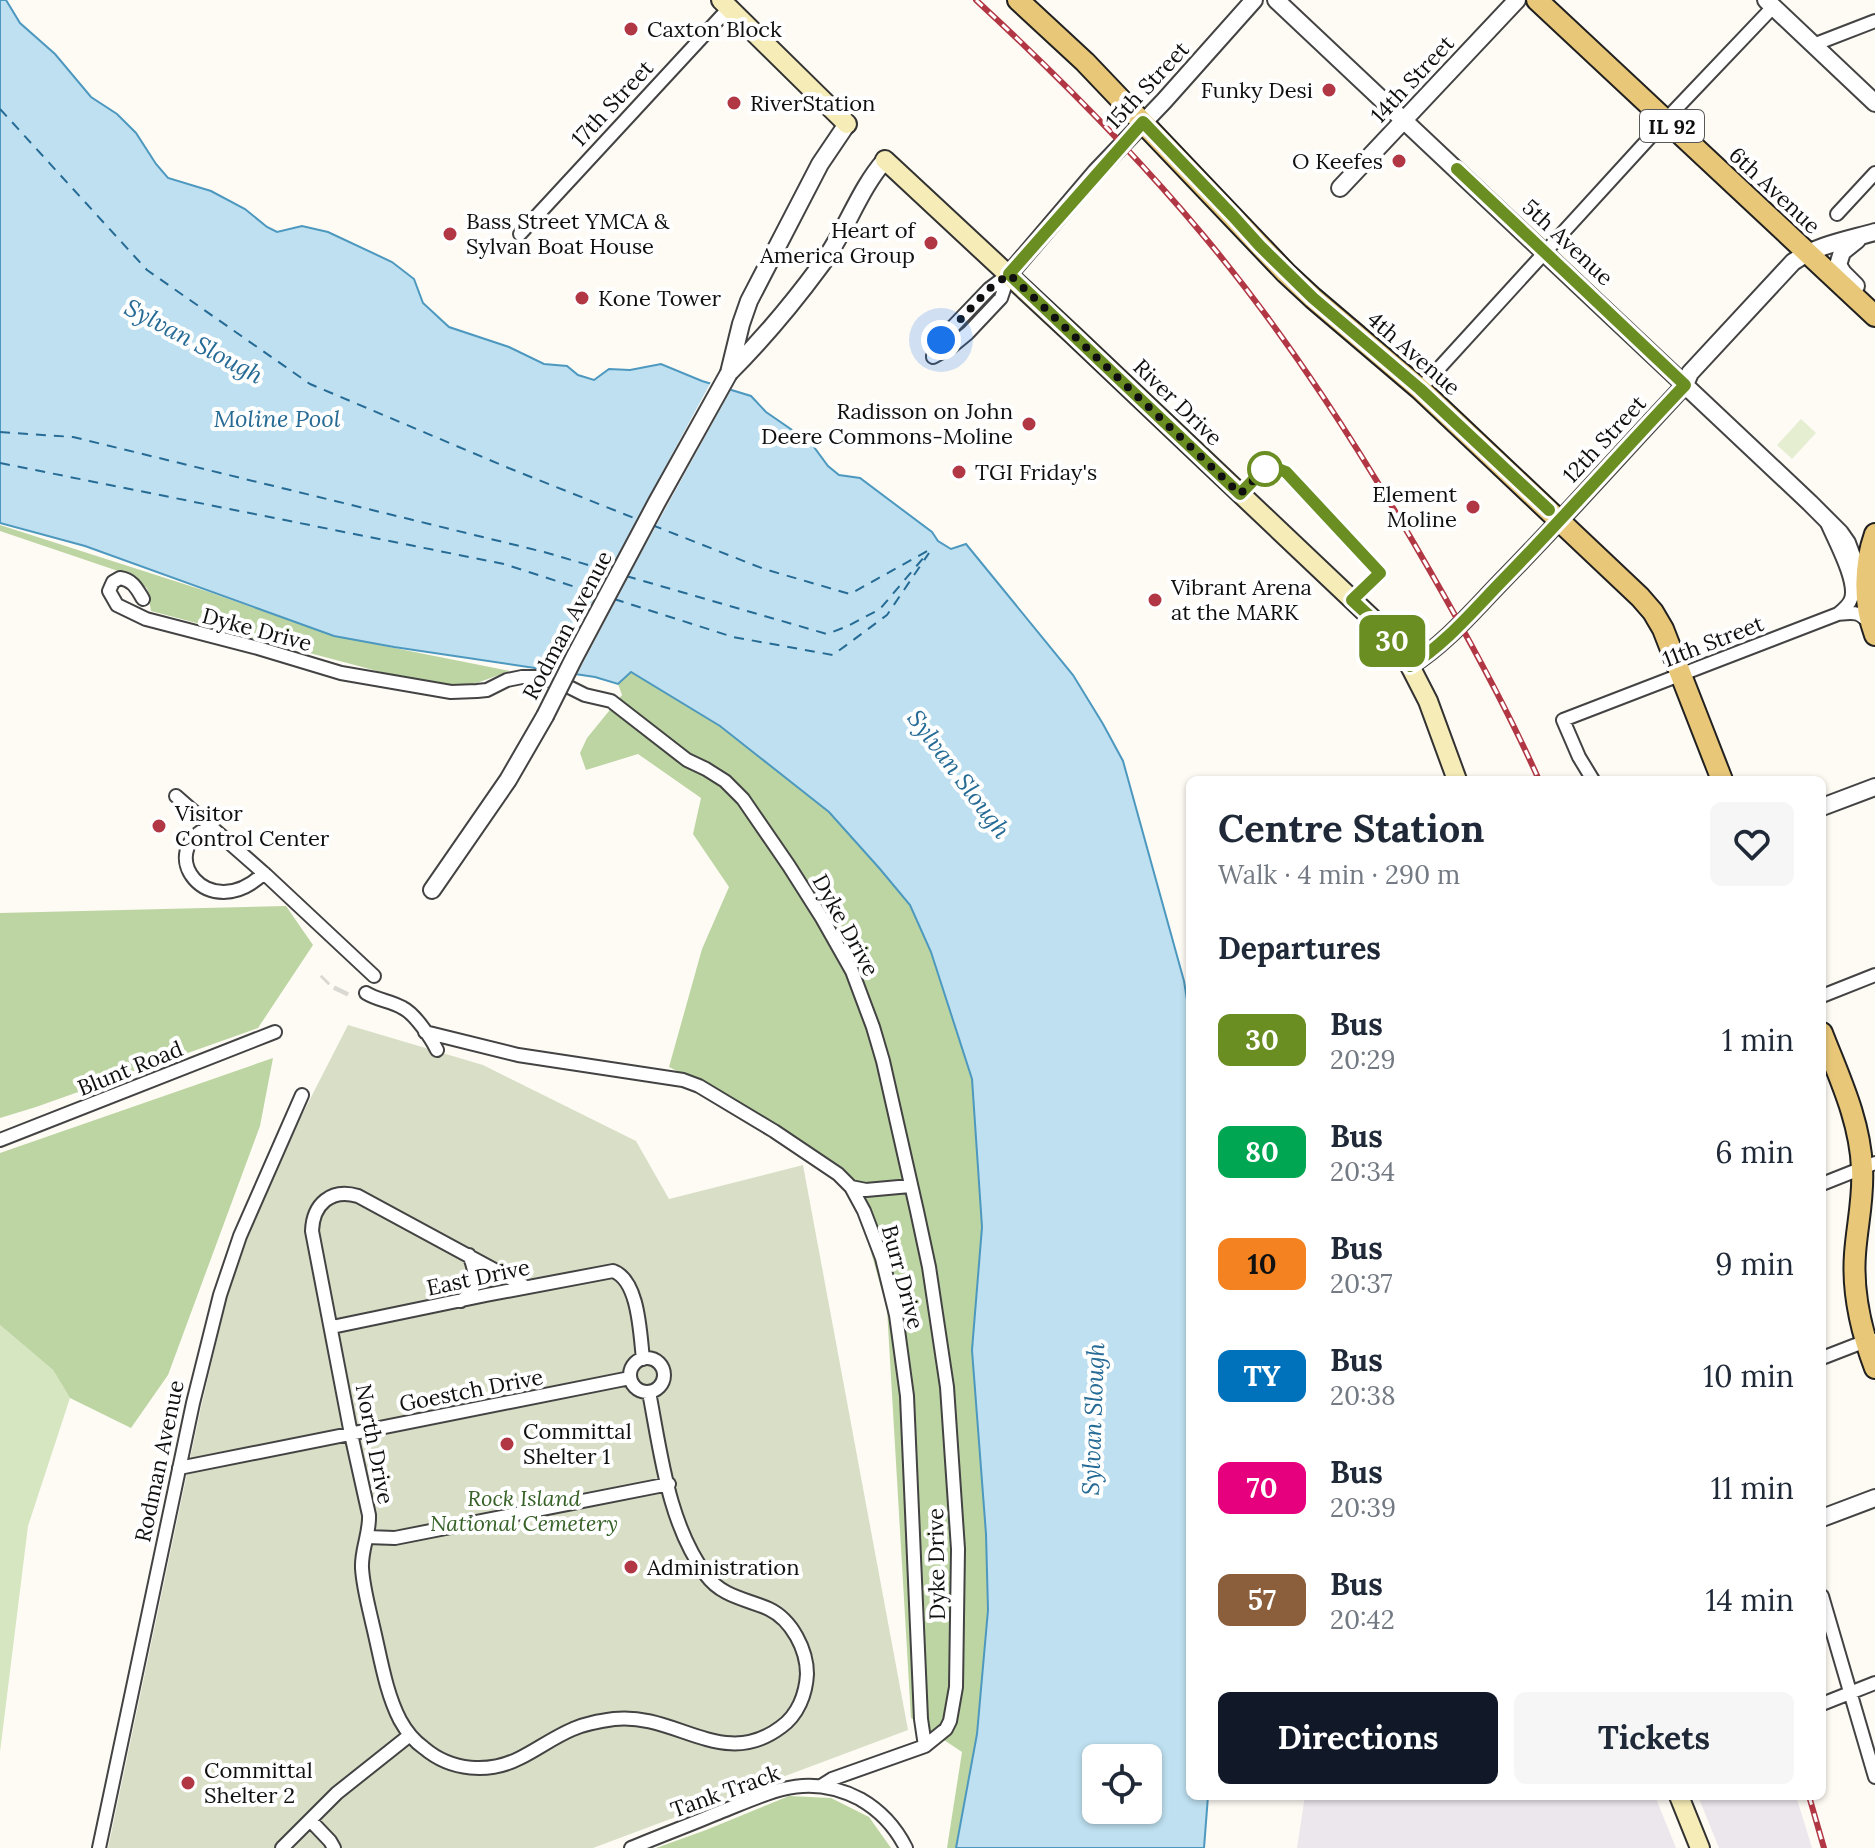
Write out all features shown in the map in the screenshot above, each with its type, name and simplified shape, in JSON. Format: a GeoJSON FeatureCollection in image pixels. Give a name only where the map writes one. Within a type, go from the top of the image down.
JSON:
{"type":"FeatureCollection","features":[{"type":"Feature","properties":{"kind":"main road","name":"4th Avenue"},"geometry":{"type":"LineString","coordinates":[[1018,0],[1085,62],[1286,273],[1420,389],[1653,612],[1663,629],[1720,776]]}},
{"type":"Feature","properties":{"kind":"main road","name":"6th Avenue"},"geometry":{"type":"LineString","coordinates":[[1537,0],[1875,316]]}},
{"type":"Feature","properties":{"kind":"main road"},"geometry":{"type":"LineString","coordinates":[[729,3],[847,124]]}},
{"type":"Feature","properties":{"kind":"main road","name":"River Drive"},"geometry":{"type":"LineString","coordinates":[[885,160],[1373,618],[1410,666],[1428,701],[1456,776]]}},
{"type":"Feature","properties":{"kind":"main road"},"geometry":{"type":"LineString","coordinates":[[1867,597],[1868,556],[1875,534]]}},
{"type":"Feature","properties":{"kind":"main road","name":"5th Avenue"},"geometry":{"type":"LineString","coordinates":[[1867,597],[1874,632]]}},
{"type":"Feature","properties":{"kind":"main road"},"geometry":{"type":"LineString","coordinates":[[1826,1043],[1871,1171],[1862,1199],[1854,1274],[1858,1313],[1870,1339],[1875,1368]]}},
{"type":"Feature","properties":{"kind":"main road"},"geometry":{"type":"LineString","coordinates":[[1681,1800],[1700,1848]]}},
{"type":"Feature","properties":{"kind":"street","name":"15th Street"},"geometry":{"type":"LineString","coordinates":[[1009,274],[1001,298],[968,333],[933,357],[942,338],[989,289],[1009,274],[1254,0]]}},
{"type":"Feature","properties":{"kind":"street","name":"5th Avenue"},"geometry":{"type":"LineString","coordinates":[[1276,0],[1840,533],[1847,543],[1867,597]]}},
{"type":"Feature","properties":{"kind":"street","name":"14th Street"},"geometry":{"type":"LineString","coordinates":[[1340,188],[1517,0]]}},
{"type":"Feature","properties":{"kind":"street","name":"17th Street"},"geometry":{"type":"LineString","coordinates":[[520,234],[729,3]]}},
{"type":"Feature","properties":{"kind":"street"},"geometry":{"type":"LineString","coordinates":[[1420,389],[1770,4],[1875,103]]}},
{"type":"Feature","properties":{"kind":"street"},"geometry":{"type":"LineString","coordinates":[[1813,45],[1875,21]]}},
{"type":"Feature","properties":{"kind":"street"},"geometry":{"type":"LineString","coordinates":[[729,373],[745,309],[820,164],[847,124]]}},
{"type":"Feature","properties":{"kind":"street"},"geometry":{"type":"LineString","coordinates":[[729,373],[759,342],[820,267],[873,174],[885,160]]}},
{"type":"Feature","properties":{"kind":"street"},"geometry":{"type":"LineString","coordinates":[[1837,214],[1875,173]]}},
{"type":"Feature","properties":{"kind":"street"},"geometry":{"type":"LineString","coordinates":[[1870,234],[1842,252],[1838,265],[1875,308]]}},
{"type":"Feature","properties":{"kind":"street","name":"12th Street"},"geometry":{"type":"LineString","coordinates":[[1410,666],[1446,640],[1560,520],[1793,262],[1807,252],[1870,234]]}},
{"type":"Feature","properties":{"kind":"street","name":"Rodman Avenue"},"geometry":{"type":"LineString","coordinates":[[432,890],[508,780],[545,716],[650,515],[729,373]]}},
{"type":"Feature","properties":{"kind":"street","name":"5th Avenue"},"geometry":{"type":"LineString","coordinates":[[1825,520],[1839,549],[1851,588],[1851,600],[1838,614]]}},
{"type":"Feature","properties":{"kind":"street","name":"Dyke Drive"},"geometry":{"type":"LineString","coordinates":[[143,599],[127,579],[120,578],[113,582],[109,591],[117,605],[146,619],[341,673],[459,692],[487,690],[507,680],[522,677],[540,677],[585,695],[611,701],[687,760],[725,781],[743,799],[822,918],[852,971],[873,1027],[929,1267],[948,1403],[958,1549],[954,1706],[946,1729],[925,1746],[832,1779],[821,1786]]}},
{"type":"Feature","properties":{"kind":"street"},"geometry":{"type":"LineString","coordinates":[[1838,614],[1858,613],[1874,632]]}},
{"type":"Feature","properties":{"kind":"street","name":"11th Street"},"geometry":{"type":"LineString","coordinates":[[1591,776],[1563,720],[1838,614]]}},
{"type":"Feature","properties":{"kind":"street"},"geometry":{"type":"LineString","coordinates":[[1826,805],[1875,787]]}},
{"type":"Feature","properties":{"kind":"street"},"geometry":{"type":"LineString","coordinates":[[176,796],[374,976]]}},
{"type":"Feature","properties":{"kind":"street"},"geometry":{"type":"LineString","coordinates":[[211,826],[195,836],[186,851],[188,868],[196,883],[204,889],[224,892],[256,881],[264,873]]}},
{"type":"Feature","properties":{"kind":"street"},"geometry":{"type":"LineString","coordinates":[[1826,994],[1875,975]]}},
{"type":"Feature","properties":{"kind":"street","name":"Burr Drive"},"geometry":{"type":"LineString","coordinates":[[366,993],[406,1009],[437,1050]]}},
{"type":"Feature","properties":{"kind":"street","name":"Blunt Road"},"geometry":{"type":"LineString","coordinates":[[0,1140],[275,1032]]}},
{"type":"Feature","properties":{"kind":"street","name":"Burr Drive"},"geometry":{"type":"LineString","coordinates":[[425,1032],[518,1055],[666,1077],[699,1086],[817,1159],[851,1187],[882,1258],[896,1315],[903,1362],[921,1719],[925,1746]]}},
{"type":"Feature","properties":{"kind":"street","name":"Rodman Avenue"},"geometry":{"type":"LineString","coordinates":[[99,1848],[207,1342],[230,1261],[302,1095]]}},
{"type":"Feature","properties":{"kind":"street"},"geometry":{"type":"LineString","coordinates":[[1826,1183],[1871,1171]]}},
{"type":"Feature","properties":{"kind":"street"},"geometry":{"type":"LineString","coordinates":[[851,1187],[866,1190],[910,1186]]}},
{"type":"Feature","properties":{"kind":"street","name":"North Drive"},"geometry":{"type":"LineString","coordinates":[[410,1735],[391,1697],[365,1590],[362,1560],[369,1515],[312,1231],[313,1219],[319,1205],[325,1200],[349,1193],[469,1255]]}},
{"type":"Feature","properties":{"kind":"street"},"geometry":{"type":"LineString","coordinates":[[469,1255],[526,1287]]}},
{"type":"Feature","properties":{"kind":"street"},"geometry":{"type":"LineString","coordinates":[[460,1301],[470,1294],[475,1280],[476,1271],[469,1255]]}},
{"type":"Feature","properties":{"kind":"street","name":"East Drive"},"geometry":{"type":"LineString","coordinates":[[332,1327],[613,1271],[629,1284],[632,1292],[643,1359]]}},
{"type":"Feature","properties":{"kind":"street"},"geometry":{"type":"LineString","coordinates":[[1826,1356],[1870,1339]]}},
{"type":"Feature","properties":{"kind":"street"},"geometry":{"type":"LineString","coordinates":[[649,1358],[659,1363],[664,1373],[659,1388],[649,1392],[639,1390],[630,1378],[634,1364],[643,1359],[649,1358]]}},
{"type":"Feature","properties":{"kind":"street","name":"Goestch Drive"},"geometry":{"type":"LineString","coordinates":[[179,1468],[630,1378]]}},
{"type":"Feature","properties":{"kind":"street"},"geometry":{"type":"LineString","coordinates":[[282,1848],[337,1793],[410,1735],[441,1760],[483,1769],[518,1759],[573,1729],[602,1721],[631,1718],[731,1745],[761,1740],[790,1720],[804,1694],[807,1670],[796,1636],[772,1610],[738,1599],[708,1578],[680,1526],[649,1392]]}},
{"type":"Feature","properties":{"kind":"street"},"geometry":{"type":"LineString","coordinates":[[367,1537],[395,1538],[669,1484]]}},
{"type":"Feature","properties":{"kind":"street"},"geometry":{"type":"LineString","coordinates":[[1826,1516],[1875,1498]]}},
{"type":"Feature","properties":{"kind":"street"},"geometry":{"type":"LineString","coordinates":[[1826,1609],[1875,1777]]}},
{"type":"Feature","properties":{"kind":"street"},"geometry":{"type":"LineString","coordinates":[[1826,1702],[1875,1683]]}},
{"type":"Feature","properties":{"kind":"street","name":"Tank Track"},"geometry":{"type":"LineString","coordinates":[[631,1848],[773,1791],[811,1785],[837,1789],[876,1810],[896,1830],[906,1848]]}},
{"type":"Feature","properties":{"kind":"street"},"geometry":{"type":"LineString","coordinates":[[310,1820],[334,1848]]}},
{"type":"Feature","properties":{"kind":"shaded area"},"geometry":{"type":"Polygon","coordinates":[[[1304,1800],[1657,1800],[1676,1848],[1297,1848],[1304,1800]]]}},
{"type":"Feature","properties":{"kind":"shaded area"},"geometry":{"type":"Polygon","coordinates":[[[1700,1800],[1797,1800],[1812,1848],[1719,1848],[1700,1800]]]}},
{"type":"Feature","properties":{"kind":"green space"},"geometry":{"type":"Polygon","coordinates":[[[1801,419],[1816,433],[1792,459],[1777,445],[1801,419]]]}},
{"type":"Feature","properties":{"kind":"green space"},"geometry":{"type":"Polygon","coordinates":[[[0,525],[334,636],[510,671],[474,684],[430,685],[151,611],[147,588],[121,572],[0,531],[0,525]]]}},
{"type":"Feature","properties":{"kind":"green space"},"geometry":{"type":"Polygon","coordinates":[[[631,672],[720,726],[829,812],[880,869],[910,905],[931,952],[972,1079],[982,1227],[972,1350],[986,1534],[988,1610],[977,1734],[956,1848],[947,1848],[962,1752],[911,1718],[887,1309],[851,1181],[727,1096],[669,1067],[702,949],[729,887],[693,834],[701,798],[638,754],[586,770],[580,753],[587,738],[622,695],[618,684],[631,672]]]}},
{"type":"Feature","properties":{"kind":"green space"},"geometry":{"type":"Polygon","coordinates":[[[286,906],[313,945],[258,1028],[0,1118],[0,913],[286,906]]]}},
{"type":"Feature","properties":{"kind":"green space","name":"Rock Island National Cemetery"},"geometry":{"type":"Polygon","coordinates":[[[348,1025],[483,1065],[636,1141],[669,1199],[803,1165],[908,1730],[593,1848],[108,1848],[201,1407],[230,1285],[243,1246],[287,1144],[348,1025]]]}},
{"type":"Feature","properties":{"kind":"green space"},"geometry":{"type":"Polygon","coordinates":[[[273,1058],[260,1126],[168,1375],[131,1428],[70,1398],[53,1370],[0,1325],[0,1153],[273,1058]]]}},
{"type":"Feature","properties":{"kind":"green space"},"geometry":{"type":"Polygon","coordinates":[[[0,1325],[53,1370],[70,1398],[28,1526],[0,1752],[0,1325]]]}},
{"type":"Feature","properties":{"kind":"green space"},"geometry":{"type":"Polygon","coordinates":[[[789,1796],[831,1798],[869,1817],[891,1848],[656,1848],[706,1830],[789,1796]]]}},
{"type":"Feature","properties":{"kind":"water","name":"Moline Pool"},"geometry":{"type":"Polygon","coordinates":[[[0,0],[6,0],[20,23],[55,54],[91,97],[117,114],[136,133],[168,178],[211,191],[245,209],[277,232],[302,226],[328,232],[392,262],[414,279],[423,303],[449,327],[509,347],[544,364],[567,366],[578,375],[594,380],[609,369],[630,370],[661,364],[751,396],[766,412],[811,443],[839,475],[860,478],[951,549],[966,544],[1073,675],[1123,761],[1186,994],[1186,1800],[1208,1800],[1204,1848],[956,1848],[977,1734],[988,1610],[986,1534],[972,1350],[982,1227],[972,1079],[931,952],[910,905],[829,812],[720,726],[631,672],[618,684],[595,677],[334,636],[85,546],[0,523],[0,0]]]}},
{"type":"Feature","properties":{"kind":"pier"},"geometry":{"type":"Polygon","coordinates":[[[712,380],[733,386],[575,678],[553,675],[712,380]]]}},
{"type":"Feature","properties":{"kind":"ferry route"},"geometry":{"type":"LineString","coordinates":[[0,109],[147,270],[310,384],[639,520]]}},
{"type":"Feature","properties":{"kind":"ferry route"},"geometry":{"type":"LineString","coordinates":[[0,432],[73,437],[544,552],[612,572]]}},
{"type":"Feature","properties":{"kind":"ferry route"},"geometry":{"type":"LineString","coordinates":[[0,463],[504,564],[600,595]]}},
{"type":"Feature","properties":{"kind":"ferry route"},"geometry":{"type":"LineString","coordinates":[[652,525],[764,569],[850,594],[931,549]]}},
{"type":"Feature","properties":{"kind":"ferry route"},"geometry":{"type":"LineString","coordinates":[[614,599],[733,637],[833,655],[887,615],[929,553]]}},
{"type":"Feature","properties":{"kind":"ferry route"},"geometry":{"type":"LineString","coordinates":[[626,576],[827,634],[880,609],[925,556]]}},
{"type":"Feature","properties":{"kind":"tunnel"},"geometry":{"type":"LineString","coordinates":[[340,993],[342,989]]}},
{"type":"Feature","properties":{"kind":"railway"},"geometry":{"type":"LineString","coordinates":[[976,0],[1122,143],[1203,235],[1266,315],[1324,398],[1405,527],[1487,674],[1537,776]]}},
{"type":"Feature","properties":{"kind":"railway"},"geometry":{"type":"LineString","coordinates":[[1810,1800],[1824,1848]]}},
{"type":"Feature","properties":{"kind":"bus line","name":"30"},"geometry":{"type":"LineString","coordinates":[[1457,169],[1685,385],[1446,640],[1410,666],[1380,626],[1352,600],[1380,573],[1286,472],[1268,465],[1240,494],[1009,274],[1143,122],[1286,273],[1420,389],[1549,510]]}},
{"type":"Feature","properties":{"kind":"place","name":"Caxton Block"},"geometry":{"type":"Point","coordinates":[631,29]}},
{"type":"Feature","properties":{"kind":"place","name":"Funky Desi"},"geometry":{"type":"Point","coordinates":[1329,90]}},
{"type":"Feature","properties":{"kind":"place","name":"RiverStation"},"geometry":{"type":"Point","coordinates":[734,103]}},
{"type":"Feature","properties":{"kind":"place","name":"O Keefes"},"geometry":{"type":"Point","coordinates":[1399,161]}},
{"type":"Feature","properties":{"kind":"place","name":"Bass Street YMCA & Sylvan Boat House"},"geometry":{"type":"Point","coordinates":[450,234]}},
{"type":"Feature","properties":{"kind":"place","name":"Heart of America Group"},"geometry":{"type":"Point","coordinates":[931,243]}},
{"type":"Feature","properties":{"kind":"place","name":"Kone Tower"},"geometry":{"type":"Point","coordinates":[582,298]}},
{"type":"Feature","properties":{"kind":"place","name":"Radisson on John Deere Commons-Moline"},"geometry":{"type":"Point","coordinates":[1029,424]}},
{"type":"Feature","properties":{"kind":"place","name":"TGI Friday's"},"geometry":{"type":"Point","coordinates":[959,472]}},
{"type":"Feature","properties":{"kind":"place","name":"Element Moline"},"geometry":{"type":"Point","coordinates":[1473,507]}},
{"type":"Feature","properties":{"kind":"place","name":"Vibrant Arena at the MARK"},"geometry":{"type":"Point","coordinates":[1155,600]}},
{"type":"Feature","properties":{"kind":"place","name":"Visitor Control Center"},"geometry":{"type":"Point","coordinates":[159,826]}},
{"type":"Feature","properties":{"kind":"place","name":"Committal Shelter 1"},"geometry":{"type":"Point","coordinates":[507,1444]}},
{"type":"Feature","properties":{"kind":"place","name":"Administration"},"geometry":{"type":"Point","coordinates":[631,1567]}},
{"type":"Feature","properties":{"kind":"place","name":"Committal Shelter 2"},"geometry":{"type":"Point","coordinates":[188,1783]}},
{"type":"Feature","properties":{"kind":"route"},"geometry":{"type":"LineString","coordinates":[[941,340],[989,289],[1009,274],[1240,494],[1265,469]]}},
{"type":"Feature","properties":{"kind":"water label","name":"Sylvan Slough"},"geometry":{"type":"Point","coordinates":[194,341]}},
{"type":"Feature","properties":{"kind":"water label","name":"Sylvan Slough"},"geometry":{"type":"Point","coordinates":[959,774]}},
{"type":"Feature","properties":{"kind":"water label","name":"Sylvan Slough"},"geometry":{"type":"Point","coordinates":[1093,1419]}}]}
